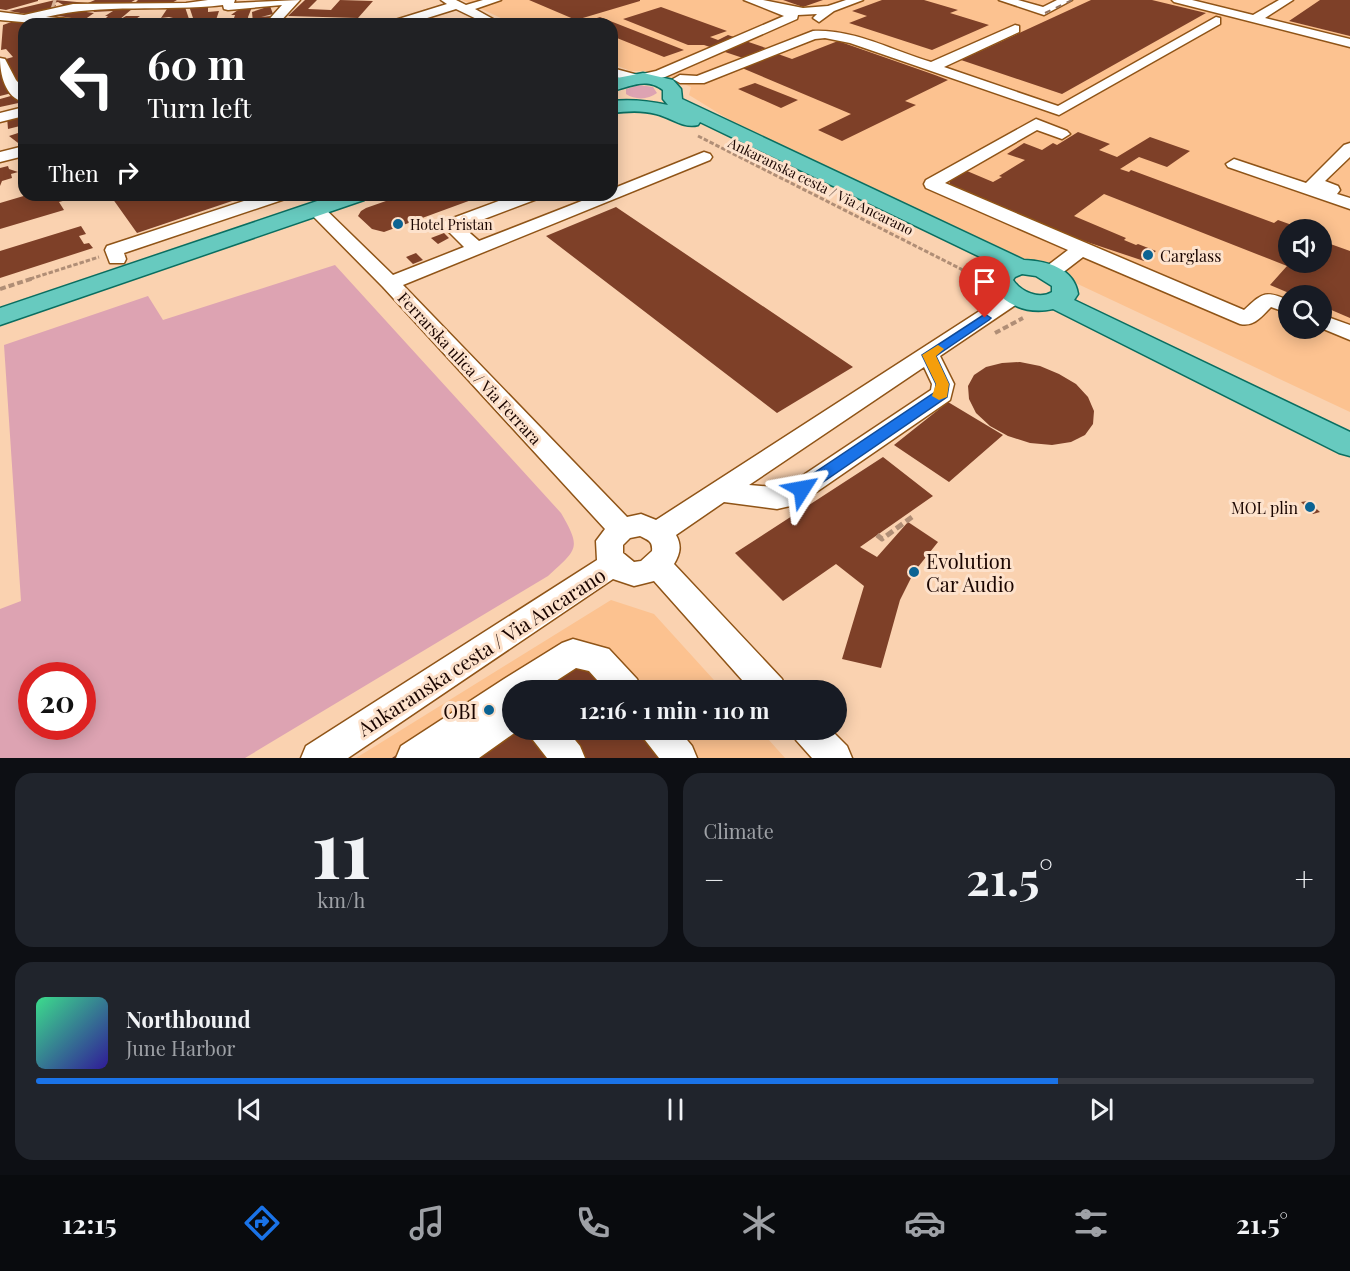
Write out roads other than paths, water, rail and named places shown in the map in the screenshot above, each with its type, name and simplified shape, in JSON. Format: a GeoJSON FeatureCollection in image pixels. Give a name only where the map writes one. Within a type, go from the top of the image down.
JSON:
{"type":"FeatureCollection","features":[{"type":"Feature","properties":{"kind":"main road","name":"Ankaranska cesta / Via Ancarano"},"geometry":{"type":"LineString","coordinates":[[638,79],[668,85],[678,79]]}},
{"type":"Feature","properties":{"kind":"main road"},"geometry":{"type":"LineString","coordinates":[[618,83],[638,79]]}},
{"type":"Feature","properties":{"kind":"main road","name":"Ankaranska cesta / Via Ancarano"},"geometry":{"type":"LineString","coordinates":[[678,79],[676,104],[1014,290]]}},
{"type":"Feature","properties":{"kind":"main road"},"geometry":{"type":"LineString","coordinates":[[618,107],[662,102],[678,79]]}},
{"type":"Feature","properties":{"kind":"main road"},"geometry":{"type":"LineString","coordinates":[[618,101],[637,105]]}},
{"type":"Feature","properties":{"kind":"main road","name":"Ankaranska cesta / Via Ancarano"},"geometry":{"type":"LineString","coordinates":[[637,105],[670,111],[1014,290]]}},
{"type":"Feature","properties":{"kind":"main road"},"geometry":{"type":"LineString","coordinates":[[0,299],[116,256],[290,201]]}},
{"type":"Feature","properties":{"kind":"main road"},"geometry":{"type":"LineString","coordinates":[[0,317],[291,201]]}},
{"type":"Feature","properties":{"kind":"main road"},"geometry":{"type":"LineString","coordinates":[[1057,288],[1041,303],[1014,290],[1035,268],[1057,288],[1350,445]]}},
{"type":"Feature","properties":{"kind":"main road"},"geometry":{"type":"LineString","coordinates":[[1057,288],[1350,426]]}},
{"type":"Feature","properties":{"kind":"street"},"geometry":{"type":"LineString","coordinates":[[0,24],[6,16],[26,18],[56,3],[134,5],[294,0]]}},
{"type":"Feature","properties":{"kind":"street"},"geometry":{"type":"LineString","coordinates":[[277,18],[294,0]]}},
{"type":"Feature","properties":{"kind":"street"},"geometry":{"type":"LineString","coordinates":[[415,18],[457,5],[495,0]]}},
{"type":"Feature","properties":{"kind":"street"},"geometry":{"type":"LineString","coordinates":[[750,0],[804,17]]}},
{"type":"Feature","properties":{"kind":"street"},"geometry":{"type":"LineString","coordinates":[[703,63],[713,49],[857,0]]}},
{"type":"Feature","properties":{"kind":"street"},"geometry":{"type":"LineString","coordinates":[[1005,0],[1044,11]]}},
{"type":"Feature","properties":{"kind":"street"},"geometry":{"type":"LineString","coordinates":[[1029,18],[1066,0]]}},
{"type":"Feature","properties":{"kind":"street"},"geometry":{"type":"LineString","coordinates":[[1178,0],[1350,43]]}},
{"type":"Feature","properties":{"kind":"street"},"geometry":{"type":"LineString","coordinates":[[1255,20],[1287,0]]}},
{"type":"Feature","properties":{"kind":"street"},"geometry":{"type":"LineString","coordinates":[[250,18],[253,2]]}},
{"type":"Feature","properties":{"kind":"street"},"geometry":{"type":"LineString","coordinates":[[181,4],[190,18]]}},
{"type":"Feature","properties":{"kind":"street"},"geometry":{"type":"LineString","coordinates":[[421,18],[457,5],[484,18]]}},
{"type":"Feature","properties":{"kind":"street"},"geometry":{"type":"LineString","coordinates":[[678,79],[703,63],[780,33],[804,17]]}},
{"type":"Feature","properties":{"kind":"street"},"geometry":{"type":"LineString","coordinates":[[678,79],[702,49],[747,30],[804,17]]}},
{"type":"Feature","properties":{"kind":"street"},"geometry":{"type":"LineString","coordinates":[[678,79],[699,80],[788,47],[809,36],[822,33],[840,37],[1059,111],[1216,21]]}},
{"type":"Feature","properties":{"kind":"street"},"geometry":{"type":"LineString","coordinates":[[933,68],[1015,29]]}},
{"type":"Feature","properties":{"kind":"street"},"geometry":{"type":"LineString","coordinates":[[0,62],[10,82],[18,91]]}},
{"type":"Feature","properties":{"kind":"street"},"geometry":{"type":"LineString","coordinates":[[618,74],[638,79]]}},
{"type":"Feature","properties":{"kind":"street"},"geometry":{"type":"LineString","coordinates":[[0,118],[18,113]]}},
{"type":"Feature","properties":{"kind":"street"},"geometry":{"type":"LineString","coordinates":[[1062,134],[1036,124],[932,184],[1247,319],[1268,299],[1278,303]]}},
{"type":"Feature","properties":{"kind":"street"},"geometry":{"type":"LineString","coordinates":[[0,133],[18,128]]}},
{"type":"Feature","properties":{"kind":"street"},"geometry":{"type":"LineString","coordinates":[[1350,148],[1314,183],[1350,196]]}},
{"type":"Feature","properties":{"kind":"street"},"geometry":{"type":"LineString","coordinates":[[0,157],[18,152]]}},
{"type":"Feature","properties":{"kind":"street"},"geometry":{"type":"LineString","coordinates":[[618,193],[704,157]]}},
{"type":"Feature","properties":{"kind":"street"},"geometry":{"type":"LineString","coordinates":[[1234,164],[1350,204]]}},
{"type":"Feature","properties":{"kind":"street"},"geometry":{"type":"LineString","coordinates":[[1331,166],[1350,172]]}},
{"type":"Feature","properties":{"kind":"street","name":"Ferrarska ulica / Via Ferrara"},"geometry":{"type":"LineString","coordinates":[[298,201],[390,283],[622,529]]}},
{"type":"Feature","properties":{"kind":"street"},"geometry":{"type":"LineString","coordinates":[[476,249],[452,225],[515,201]]}},
{"type":"Feature","properties":{"kind":"street"},"geometry":{"type":"LineString","coordinates":[[390,283],[597,201]]}},
{"type":"Feature","properties":{"kind":"street"},"geometry":{"type":"LineString","coordinates":[[1057,288],[1081,249]]}},
{"type":"Feature","properties":{"kind":"street"},"geometry":{"type":"LineString","coordinates":[[659,532],[929,355],[1014,290]]}},
{"type":"Feature","properties":{"kind":"street"},"geometry":{"type":"LineString","coordinates":[[1332,325],[1350,333]]}},
{"type":"Feature","properties":{"kind":"street"},"geometry":{"type":"LineString","coordinates":[[722,492],[777,499],[790,497],[942,394],[943,384],[929,355]]}},
{"type":"Feature","properties":{"kind":"street"},"geometry":{"type":"LineString","coordinates":[[641,525],[659,532],[667,546],[664,560],[658,566],[641,573],[630,573],[613,564],[608,549],[615,534],[622,529],[641,525]]}},
{"type":"Feature","properties":{"kind":"street","name":"Ankaranska cesta / Via Ancarano"},"geometry":{"type":"LineString","coordinates":[[318,758],[613,564]]}},
{"type":"Feature","properties":{"kind":"street"},"geometry":{"type":"LineString","coordinates":[[658,566],[762,680]]}},
{"type":"Feature","properties":{"kind":"street"},"geometry":{"type":"LineString","coordinates":[[531,680],[573,653],[598,659],[617,680]]}},
{"type":"Feature","properties":{"kind":"street"},"geometry":{"type":"LineString","coordinates":[[413,758],[502,699]]}},
{"type":"Feature","properties":{"kind":"street"},"geometry":{"type":"LineString","coordinates":[[450,758],[502,723]]}},
{"type":"Feature","properties":{"kind":"street"},"geometry":{"type":"LineString","coordinates":[[554,740],[568,758]]}},
{"type":"Feature","properties":{"kind":"street"},"geometry":{"type":"LineString","coordinates":[[666,740],[680,758]]}},
{"type":"Feature","properties":{"kind":"railway"},"geometry":{"type":"LineString","coordinates":[[1045,13],[1072,0]]}},
{"type":"Feature","properties":{"kind":"place","name":"Hotel Pristan"},"geometry":{"type":"Point","coordinates":[398,224]}},
{"type":"Feature","properties":{"kind":"place","name":"Carglass"},"geometry":{"type":"Point","coordinates":[1148,255]}},
{"type":"Feature","properties":{"kind":"place","name":"MOL plin"},"geometry":{"type":"Point","coordinates":[1310,507]}},
{"type":"Feature","properties":{"kind":"place","name":"Evolution Car Audio"},"geometry":{"type":"Point","coordinates":[914,572]}},
{"type":"Feature","properties":{"kind":"place","name":"OBI"},"geometry":{"type":"Point","coordinates":[489,710]}}]}
